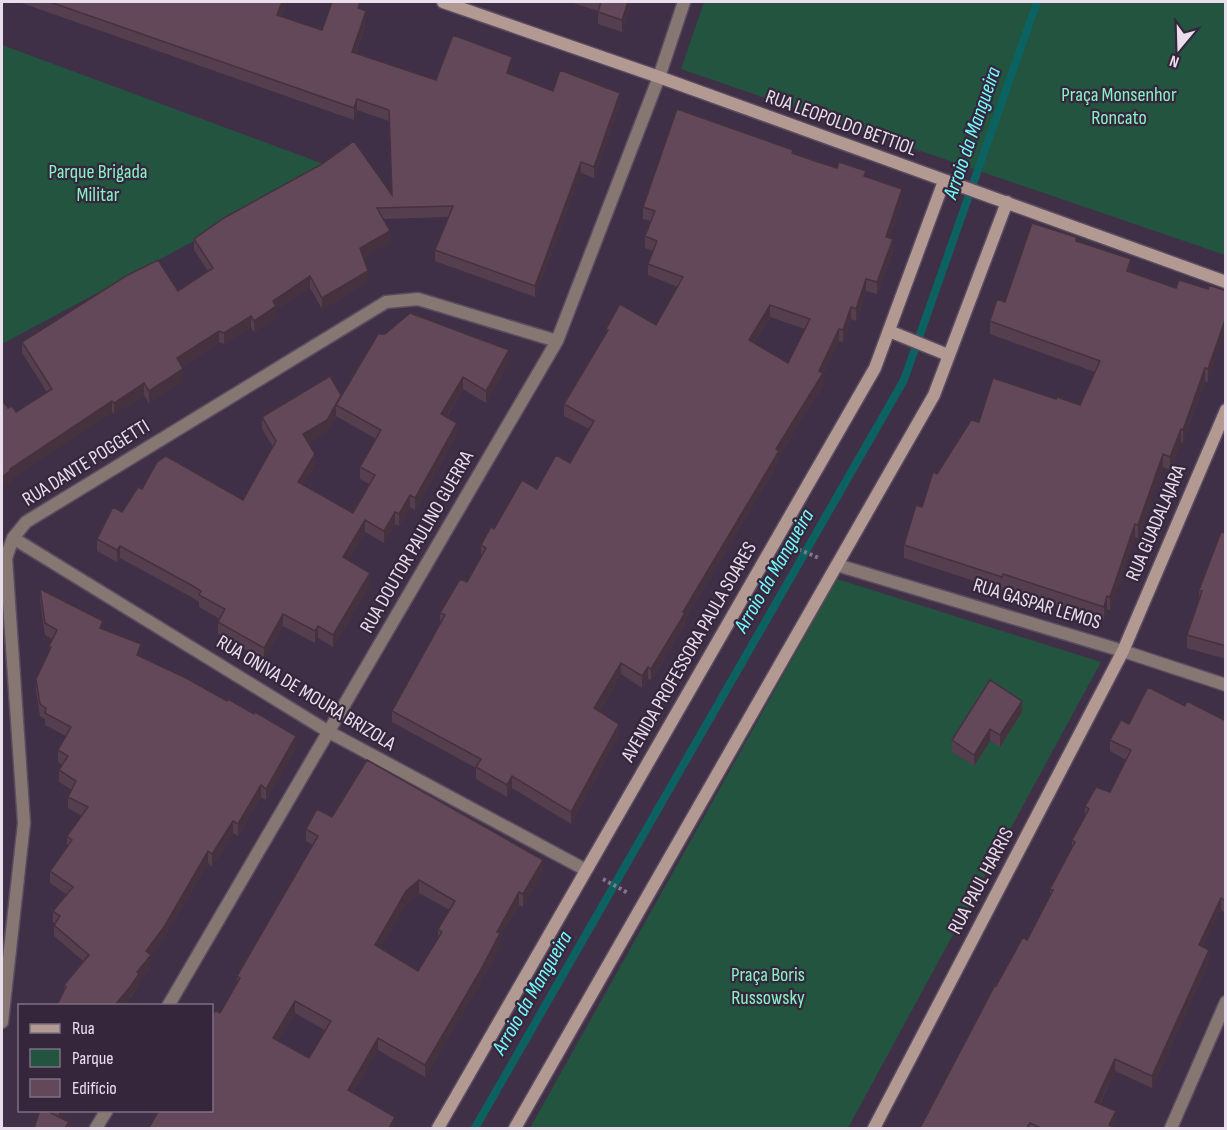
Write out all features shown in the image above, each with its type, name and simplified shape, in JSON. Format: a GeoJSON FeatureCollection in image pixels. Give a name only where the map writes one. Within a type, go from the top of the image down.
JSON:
{"type":"FeatureCollection","features":[{"type":"Feature","properties":{"kind":"street","name":"RUA LEOPOLDO BETTIOL"},"geometry":{"type":"LineString","coordinates":[[443,2],[659,77],[1226,282]]}},
{"type":"Feature","properties":{"kind":"street","name":"RUA DOUTOR PAULINO GUERRA"},"geometry":{"type":"LineString","coordinates":[[169,1004],[557,340],[659,77],[684,2]]}},
{"type":"Feature","properties":{"kind":"street","name":"AVENIDA PROFESSORA PAULA SOARES"},"geometry":{"type":"LineString","coordinates":[[438,1128],[875,368],[944,181]]}},
{"type":"Feature","properties":{"kind":"street"},"geometry":{"type":"LineString","coordinates":[[515,1128],[934,395],[1007,202]]}},
{"type":"Feature","properties":{"kind":"street","name":"RUA DANTE POGGETTI"},"geometry":{"type":"LineString","coordinates":[[13,538],[26,522],[386,302],[418,299],[557,340]]}},
{"type":"Feature","properties":{"kind":"street"},"geometry":{"type":"LineString","coordinates":[[889,331],[948,356]]}},
{"type":"Feature","properties":{"kind":"street","name":"RUA GUADALAJARA"},"geometry":{"type":"LineString","coordinates":[[1123,651],[1226,410]]}},
{"type":"Feature","properties":{"kind":"street"},"geometry":{"type":"LineString","coordinates":[[2,1022],[24,823],[6,558],[13,538]]}},
{"type":"Feature","properties":{"kind":"street","name":"RUA ONIVA DE MOURA BRIZOLA"},"geometry":{"type":"LineString","coordinates":[[13,538],[329,732],[586,870]]}},
{"type":"Feature","properties":{"kind":"street","name":"RUA GASPAR LEMOS"},"geometry":{"type":"LineString","coordinates":[[837,565],[1123,651],[1226,685]]}},
{"type":"Feature","properties":{"kind":"street","name":"RUA PAUL HARRIS"},"geometry":{"type":"LineString","coordinates":[[874,1128],[1123,651]]}},
{"type":"Feature","properties":{"kind":"street"},"geometry":{"type":"LineString","coordinates":[[1171,1128],[1226,1002]]}},
{"type":"Feature","properties":{"kind":"street"},"geometry":{"type":"LineString","coordinates":[[96,1128],[106,1112]]}},
{"type":"Feature","properties":{"kind":"path"},"geometry":{"type":"LineString","coordinates":[[796,548],[817,556]]}},
{"type":"Feature","properties":{"kind":"path"},"geometry":{"type":"LineString","coordinates":[[600,877],[631,895]]}},
{"type":"Feature","properties":{"kind":"green space","name":"Praça Monsenhor Roncato"},"geometry":{"type":"Polygon","coordinates":[[[704,2],[1225,2],[1225,255],[681,69],[704,2]]]}},
{"type":"Feature","properties":{"kind":"green space","name":"Parque Brigada Militar"},"geometry":{"type":"Polygon","coordinates":[[[2,45],[332,167],[2,344],[2,45]]]}},
{"type":"Feature","properties":{"kind":"green space","name":"Praça Boris Russowsky"},"geometry":{"type":"Polygon","coordinates":[[[837,579],[1101,662],[848,1128],[530,1128],[837,579]]]}},
{"type":"Feature","properties":{"kind":"building"},"geometry":{"type":"Polygon","coordinates":[[[50,2],[282,2],[277,15],[322,30],[332,2],[356,2],[360,3],[358,8],[366,11],[352,52],[436,80],[453,35],[512,57],[507,73],[553,91],[560,70],[620,93],[594,167],[581,162],[535,286],[435,250],[453,206],[377,208],[390,231],[360,248],[368,271],[322,298],[310,276],[273,301],[276,306],[254,321],[251,316],[224,333],[219,331],[177,358],[183,369],[149,391],[144,383],[114,403],[112,401],[10,469],[2,477],[2,400],[8,408],[12,406],[16,412],[52,389],[22,342],[126,276],[158,260],[178,291],[213,268],[194,239],[224,218],[322,164],[354,141],[392,195],[389,110],[357,99],[354,108],[50,2]]]}},
{"type":"Feature","properties":{"kind":"building"},"geometry":{"type":"Polygon","coordinates":[[[601,2],[628,2],[622,20],[598,12],[601,2]]]}},
{"type":"Feature","properties":{"kind":"building"},"geometry":{"type":"Polygon","coordinates":[[[677,109],[793,150],[792,153],[812,160],[837,168],[839,162],[866,171],[864,176],[902,189],[886,237],[893,239],[877,282],[866,279],[856,309],[851,307],[843,330],[839,329],[819,371],[823,373],[776,449],[779,451],[683,612],[685,613],[651,669],[648,667],[642,676],[621,663],[594,708],[619,724],[571,812],[512,776],[507,785],[476,767],[481,759],[392,711],[445,615],[440,613],[460,579],[467,582],[486,548],[481,545],[491,527],[494,529],[522,480],[537,489],[556,455],[570,463],[594,421],[564,404],[608,330],[606,329],[620,304],[656,325],[683,277],[648,264],[657,241],[645,236],[655,211],[643,207],[677,109]],[[770,305],[749,340],[788,363],[810,319],[770,305]]]}},
{"type":"Feature","properties":{"kind":"building"},"geometry":{"type":"Polygon","coordinates":[[[1032,223],[1076,237],[1076,241],[1131,259],[1127,271],[1176,288],[1179,280],[1208,289],[1209,285],[1226,291],[1226,317],[1208,369],[1205,368],[1183,430],[1181,429],[1170,457],[1163,454],[1138,525],[1135,524],[1110,597],[1107,596],[1104,607],[904,545],[916,505],[922,507],[933,472],[937,474],[971,420],[979,422],[993,378],[1080,405],[1100,361],[990,321],[997,299],[1005,302],[1032,223]]]}},
{"type":"Feature","properties":{"kind":"building"},"geometry":{"type":"Polygon","coordinates":[[[410,313],[509,350],[486,391],[463,377],[441,414],[457,423],[415,498],[410,495],[399,514],[395,512],[384,531],[365,520],[343,557],[370,573],[333,635],[318,626],[315,631],[283,614],[264,648],[218,622],[225,609],[199,595],[201,591],[120,546],[117,550],[97,539],[113,507],[122,512],[138,487],[142,489],[157,462],[166,456],[243,500],[276,441],[262,417],[330,376],[341,395],[327,420],[303,434],[315,454],[298,482],[353,513],[375,475],[360,467],[381,430],[336,405],[378,334],[385,334],[410,313]]]}},
{"type":"Feature","properties":{"kind":"building"},"geometry":{"type":"Polygon","coordinates":[[[1221,532],[1226,533],[1226,646],[1187,635],[1202,591],[1199,590],[1221,532]]]}},
{"type":"Feature","properties":{"kind":"building"},"geometry":{"type":"Polygon","coordinates":[[[40,589],[103,621],[100,628],[141,644],[137,655],[186,678],[227,701],[228,699],[254,714],[255,712],[296,736],[266,789],[261,785],[238,824],[233,821],[212,854],[208,851],[164,927],[146,951],[151,955],[116,1004],[58,1004],[66,987],[64,985],[89,955],[54,925],[60,916],[53,911],[73,887],[50,871],[72,840],[67,836],[88,807],[68,797],[76,781],[59,770],[68,756],[58,750],[71,727],[45,713],[46,708],[40,704],[36,679],[57,630],[45,623],[40,589]]]}},
{"type":"Feature","properties":{"kind":"building"},"geometry":{"type":"Polygon","coordinates":[[[990,680],[1022,701],[1000,735],[990,729],[974,755],[952,740],[990,680]]]}},
{"type":"Feature","properties":{"kind":"building"},"geometry":{"type":"Polygon","coordinates":[[[1148,687],[1185,706],[1187,701],[1226,721],[1226,897],[1224,900],[1221,898],[1199,945],[1209,950],[1152,1076],[1115,1059],[1095,1102],[1116,1111],[1109,1125],[1116,1128],[1041,1128],[1030,1123],[1027,1128],[920,1128],[995,985],[1023,937],[1027,940],[1053,890],[1050,889],[1075,842],[1072,840],[1089,809],[1085,806],[1096,787],[1110,792],[1131,750],[1110,740],[1121,720],[1129,724],[1148,687]]]}},
{"type":"Feature","properties":{"kind":"building"},"geometry":{"type":"Polygon","coordinates":[[[367,760],[543,860],[523,894],[519,892],[497,932],[500,933],[479,973],[425,1065],[378,1038],[348,1090],[395,1117],[389,1128],[149,1128],[158,1112],[213,1112],[213,1015],[215,1010],[220,1013],[240,978],[237,976],[318,836],[306,829],[317,809],[332,817],[367,760]],[[419,880],[406,891],[375,945],[418,971],[442,932],[438,929],[455,901],[419,880]],[[295,1001],[273,1038],[309,1058],[331,1021],[295,1001]]]}},
{"type":"Feature","properties":{"kind":"building"},"geometry":{"type":"Polygon","coordinates":[[[39,1112],[49,1112],[69,1122],[65,1128],[34,1128],[39,1112]]]}},
{"type":"Feature","properties":{"kind":"waterway","name":"Arroio da Mangueira"},"geometry":{"type":"LineString","coordinates":[[475,1128],[904,380],[1037,2]]}}]}
